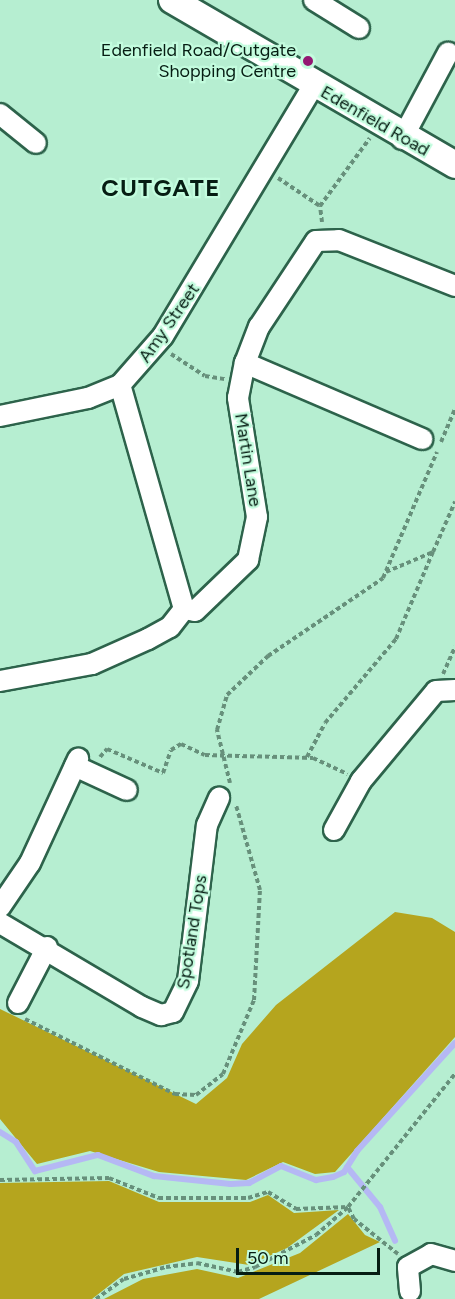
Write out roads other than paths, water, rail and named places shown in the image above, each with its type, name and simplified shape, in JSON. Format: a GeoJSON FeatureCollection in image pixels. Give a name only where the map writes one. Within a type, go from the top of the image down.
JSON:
{"type":"FeatureCollection","features":[{"type":"Feature","properties":{"kind":"main road","name":"Edenfield Road"},"geometry":{"type":"LineString","coordinates":[[172,0],[402,139],[455,165]]}},
{"type":"Feature","properties":{"kind":"street"},"geometry":{"type":"LineString","coordinates":[[314,0],[359,28]]}},
{"type":"Feature","properties":{"kind":"street"},"geometry":{"type":"LineString","coordinates":[[402,139],[448,53]]}},
{"type":"Feature","properties":{"kind":"street","name":"Amy Street"},"geometry":{"type":"LineString","coordinates":[[120,385],[156,345],[265,169],[313,86]]}},
{"type":"Feature","properties":{"kind":"street"},"geometry":{"type":"LineString","coordinates":[[0,114],[36,143]]}},
{"type":"Feature","properties":{"kind":"street","name":"Martin Lane"},"geometry":{"type":"LineString","coordinates":[[0,681],[92,663],[170,627],[184,609],[195,611],[248,560],[257,517],[238,398],[243,372],[258,327],[315,241],[325,238],[455,286]]}},
{"type":"Feature","properties":{"kind":"street"},"geometry":{"type":"LineString","coordinates":[[243,372],[422,439]]}},
{"type":"Feature","properties":{"kind":"street"},"geometry":{"type":"LineString","coordinates":[[0,416],[88,398],[120,385],[184,609]]}},
{"type":"Feature","properties":{"kind":"street"},"geometry":{"type":"LineString","coordinates":[[334,830],[361,781],[436,691],[455,690]]}},
{"type":"Feature","properties":{"kind":"street"},"geometry":{"type":"LineString","coordinates":[[0,907],[30,863],[80,765],[127,790]]}},
{"type":"Feature","properties":{"kind":"street","name":"Spotland Tops"},"geometry":{"type":"LineString","coordinates":[[0,923],[47,947],[142,1007],[161,1015],[173,1012],[188,981],[207,825],[219,798]]}},
{"type":"Feature","properties":{"kind":"street"},"geometry":{"type":"LineString","coordinates":[[20,1010],[47,947]]}},
{"type":"Feature","properties":{"kind":"street"},"geometry":{"type":"LineString","coordinates":[[410,1291],[408,1267],[431,1254],[455,1261]]}},
{"type":"Feature","properties":{"kind":"waterway"},"geometry":{"type":"LineString","coordinates":[[0,1132],[16,1142],[35,1171],[98,1155],[154,1176],[231,1184],[249,1183],[281,1166],[316,1180],[333,1177],[344,1172],[357,1151],[455,1043]]}},
{"type":"Feature","properties":{"kind":"waterway"},"geometry":{"type":"LineString","coordinates":[[347,1167],[380,1207],[395,1241]]}},
{"type":"Feature","properties":{"kind":"place","name":"Edenfield Road/Cutgate Shopping Centre"},"geometry":{"type":"Point","coordinates":[308,61]}},
{"type":"Feature","properties":{"kind":"district","name":"CUTGATE"},"geometry":{"type":"Point","coordinates":[161,188]}}]}
